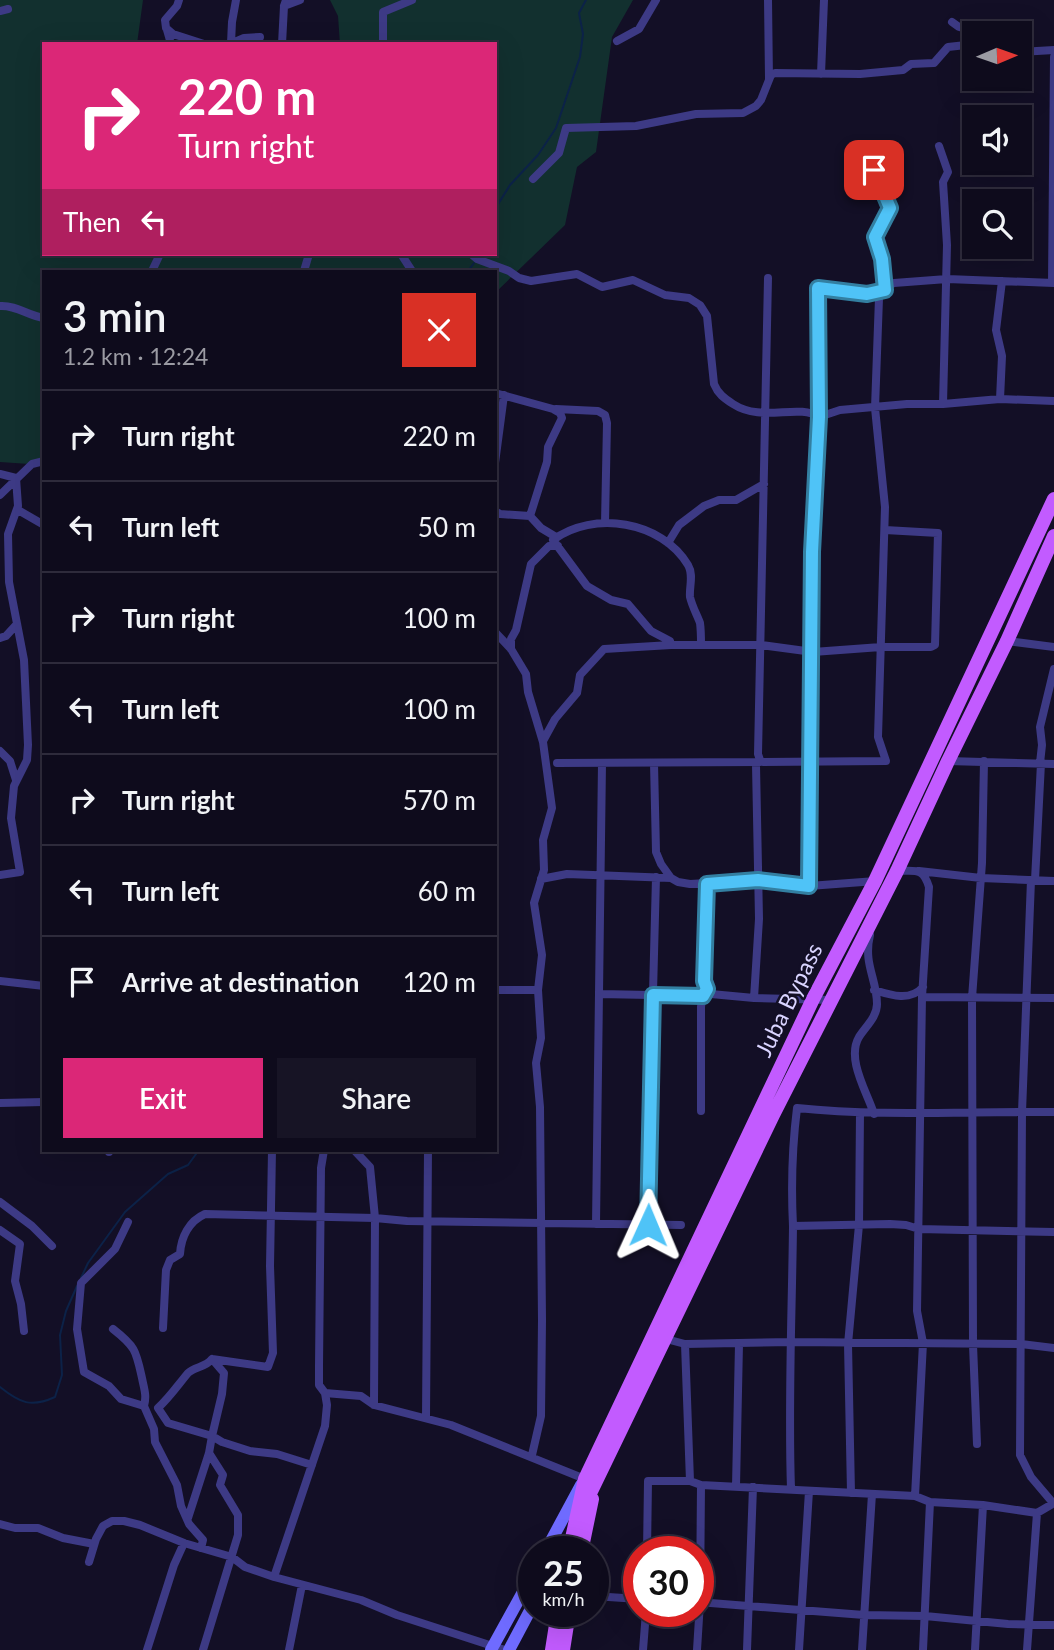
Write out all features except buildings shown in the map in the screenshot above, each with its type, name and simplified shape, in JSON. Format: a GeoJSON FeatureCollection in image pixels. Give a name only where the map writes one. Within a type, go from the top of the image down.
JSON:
{"type":"FeatureCollection","features":[{"type":"Feature","properties":{"kind":"main road","name":"Juba Bypass"},"geometry":{"type":"LineString","coordinates":[[572,1536],[590,1483],[813,999],[875,881],[1054,499]]}},
{"type":"Feature","properties":{"kind":"main road","name":"Juba Bypass"},"geometry":{"type":"LineString","coordinates":[[583,1536],[590,1483],[666,1339],[831,1000],[874,919],[1007,641],[1054,536]]}},
{"type":"Feature","properties":{"kind":"main road"},"geometry":{"type":"LineString","coordinates":[[555,1536],[590,1483]]}},
{"type":"Feature","properties":{"kind":"main road"},"geometry":{"type":"LineString","coordinates":[[568,1536],[574,1525]]}},
{"type":"Feature","properties":{"kind":"main road"},"geometry":{"type":"LineString","coordinates":[[500,1649],[518,1608]]}},
{"type":"Feature","properties":{"kind":"main road"},"geometry":{"type":"LineString","coordinates":[[500,1649],[518,1625]]}},
{"type":"Feature","properties":{"kind":"main road"},"geometry":{"type":"LineString","coordinates":[[552,1650],[556,1627]]}},
{"type":"Feature","properties":{"kind":"main road"},"geometry":{"type":"LineString","coordinates":[[563,1650],[567,1627]]}},
{"type":"Feature","properties":{"kind":"street"},"geometry":{"type":"LineString","coordinates":[[170,42],[165,20],[179,0]]}},
{"type":"Feature","properties":{"kind":"street"},"geometry":{"type":"LineString","coordinates":[[230,42],[236,0]]}},
{"type":"Feature","properties":{"kind":"street"},"geometry":{"type":"LineString","coordinates":[[282,42],[285,3],[300,0]]}},
{"type":"Feature","properties":{"kind":"street"},"geometry":{"type":"LineString","coordinates":[[383,42],[383,12],[412,0]]}},
{"type":"Feature","properties":{"kind":"street"},"geometry":{"type":"LineString","coordinates":[[617,41],[639,29],[656,0]]}},
{"type":"Feature","properties":{"kind":"street"},"geometry":{"type":"LineString","coordinates":[[768,0],[769,79]]}},
{"type":"Feature","properties":{"kind":"street"},"geometry":{"type":"LineString","coordinates":[[821,74],[824,0]]}},
{"type":"Feature","properties":{"kind":"street"},"geometry":{"type":"LineString","coordinates":[[952,22],[962,28]]}},
{"type":"Feature","properties":{"kind":"street"},"geometry":{"type":"LineString","coordinates":[[167,30],[199,42]]}},
{"type":"Feature","properties":{"kind":"street"},"geometry":{"type":"LineString","coordinates":[[233,42],[260,37]]}},
{"type":"Feature","properties":{"kind":"street"},"geometry":{"type":"LineString","coordinates":[[533,178],[559,153],[566,128],[636,126],[696,114],[743,114],[761,100],[771,75],[860,74],[903,70],[911,64],[934,63],[948,47],[962,45]]}},
{"type":"Feature","properties":{"kind":"street"},"geometry":{"type":"LineString","coordinates":[[1032,51],[1054,50]]}},
{"type":"Feature","properties":{"kind":"street"},"geometry":{"type":"LineString","coordinates":[[557,763],[759,764],[886,761],[878,737],[885,530],[875,408],[879,298],[887,286],[894,284],[947,279],[1053,283],[1054,57]]}},
{"type":"Feature","properties":{"kind":"street"},"geometry":{"type":"LineString","coordinates":[[939,146],[948,168],[943,182],[947,279],[943,404]]}},
{"type":"Feature","properties":{"kind":"street"},"geometry":{"type":"LineString","coordinates":[[849,166],[869,164],[890,208],[875,237],[882,259],[885,290]]}},
{"type":"Feature","properties":{"kind":"street"},"geometry":{"type":"LineString","coordinates":[[473,256],[531,281],[577,274],[603,287],[633,280],[665,295],[688,298],[700,305],[707,317],[717,393],[741,409],[766,415],[812,412],[819,417]]}},
{"type":"Feature","properties":{"kind":"street"},"geometry":{"type":"LineString","coordinates":[[754,998],[759,919],[758,754],[768,278]]}},
{"type":"Feature","properties":{"kind":"street"},"geometry":{"type":"LineString","coordinates":[[1000,399],[1002,356],[996,330],[1002,281]]}},
{"type":"Feature","properties":{"kind":"street"},"geometry":{"type":"LineString","coordinates":[[809,886],[812,552],[819,417],[818,288],[867,294],[885,290],[894,284]]}},
{"type":"Feature","properties":{"kind":"street"},"geometry":{"type":"LineString","coordinates":[[0,306],[17,307],[34,317],[42,318]]}},
{"type":"Feature","properties":{"kind":"street"},"geometry":{"type":"LineString","coordinates":[[497,435],[500,394],[561,413],[562,418],[548,447],[547,462],[530,516]]}},
{"type":"Feature","properties":{"kind":"street"},"geometry":{"type":"LineString","coordinates":[[819,417],[840,410],[907,404],[1000,399],[1054,401]]}},
{"type":"Feature","properties":{"kind":"street"},"geometry":{"type":"LineString","coordinates":[[553,409],[598,411],[605,415],[605,523]]}},
{"type":"Feature","properties":{"kind":"street"},"geometry":{"type":"LineString","coordinates":[[0,495],[32,464],[42,462]]}},
{"type":"Feature","properties":{"kind":"street"},"geometry":{"type":"LineString","coordinates":[[0,474],[16,478]]}},
{"type":"Feature","properties":{"kind":"street"},"geometry":{"type":"LineString","coordinates":[[0,875],[20,872],[11,818],[16,780],[27,760],[28,745],[24,660],[9,582],[8,534],[9,526],[18,510],[16,478]]}},
{"type":"Feature","properties":{"kind":"street"},"geometry":{"type":"LineString","coordinates":[[668,543],[679,525],[704,506],[719,500],[736,500],[764,484]]}},
{"type":"Feature","properties":{"kind":"street"},"geometry":{"type":"LineString","coordinates":[[18,510],[42,524]]}},
{"type":"Feature","properties":{"kind":"street"},"geometry":{"type":"LineString","coordinates":[[497,512],[530,516],[557,542],[587,586],[611,600],[628,604],[652,631],[670,641],[671,645]]}},
{"type":"Feature","properties":{"kind":"street"},"geometry":{"type":"LineString","coordinates":[[511,649],[511,639],[516,629],[531,564],[549,546],[584,526],[605,523],[624,523],[668,543],[689,567],[690,597],[700,625],[701,645]]}},
{"type":"Feature","properties":{"kind":"street"},"geometry":{"type":"LineString","coordinates":[[543,742],[555,719],[577,693],[580,675],[604,649],[671,645],[761,645],[813,652],[881,647],[931,648],[935,645],[938,533],[885,530]]}},
{"type":"Feature","properties":{"kind":"street"},"geometry":{"type":"LineString","coordinates":[[0,638],[6,636],[17,624]]}},
{"type":"Feature","properties":{"kind":"street"},"geometry":{"type":"LineString","coordinates":[[497,634],[511,649],[526,674],[528,692],[543,742],[552,811],[543,840],[544,870],[534,903],[542,954],[538,990],[541,1038],[536,1063],[540,1107],[541,1416],[532,1455]]}},
{"type":"Feature","properties":{"kind":"street"},"geometry":{"type":"LineString","coordinates":[[1007,641],[1054,647]]}},
{"type":"Feature","properties":{"kind":"street"},"geometry":{"type":"LineString","coordinates":[[647,1536],[648,1481],[690,1481],[701,1485],[915,1496],[930,1502],[983,1505],[1037,1513],[1053,1503],[1031,1476],[1020,1455],[1022,1112],[1026,1000],[1042,745],[1040,727],[1054,669]]}},
{"type":"Feature","properties":{"kind":"street"},"geometry":{"type":"LineString","coordinates":[[0,751],[10,761],[16,780]]}},
{"type":"Feature","properties":{"kind":"street"},"geometry":{"type":"LineString","coordinates":[[948,761],[1054,764]]}},
{"type":"Feature","properties":{"kind":"street"},"geometry":{"type":"LineString","coordinates":[[977,1444],[973,1345],[972,998],[981,878],[984,761]]}},
{"type":"Feature","properties":{"kind":"street"},"geometry":{"type":"LineString","coordinates":[[654,762],[656,852],[671,878],[678,882],[707,884],[758,880],[809,886],[875,881],[919,871],[981,878],[1054,881]]}},
{"type":"Feature","properties":{"kind":"street"},"geometry":{"type":"LineString","coordinates":[[596,1224],[602,763]]}},
{"type":"Feature","properties":{"kind":"street"},"geometry":{"type":"LineString","coordinates":[[915,1496],[923,1343],[922,1328],[917,1316],[922,997],[929,887],[925,876],[919,871]]}},
{"type":"Feature","properties":{"kind":"street"},"geometry":{"type":"LineString","coordinates":[[541,879],[557,874],[671,878]]}},
{"type":"Feature","properties":{"kind":"street"},"geometry":{"type":"LineString","coordinates":[[648,1225],[656,877]]}},
{"type":"Feature","properties":{"kind":"street"},"geometry":{"type":"LineString","coordinates":[[701,1111],[707,884]]}},
{"type":"Feature","properties":{"kind":"street"},"geometry":{"type":"LineString","coordinates":[[874,919],[867,950],[877,1007],[858,1039],[856,1057],[856,1066],[874,1114]]}},
{"type":"Feature","properties":{"kind":"street"},"geometry":{"type":"LineString","coordinates":[[0,981],[42,986]]}},
{"type":"Feature","properties":{"kind":"street"},"geometry":{"type":"LineString","coordinates":[[874,990],[907,996],[917,994],[923,987]]}},
{"type":"Feature","properties":{"kind":"street"},"geometry":{"type":"LineString","coordinates":[[497,990],[538,990]]}},
{"type":"Feature","properties":{"kind":"street"},"geometry":{"type":"LineString","coordinates":[[599,994],[705,993],[754,998],[831,1000]]}},
{"type":"Feature","properties":{"kind":"street"},"geometry":{"type":"LineString","coordinates":[[922,997],[1026,1000],[1054,998]]}},
{"type":"Feature","properties":{"kind":"street"},"geometry":{"type":"LineString","coordinates":[[0,1103],[42,1102]]}},
{"type":"Feature","properties":{"kind":"street"},"geometry":{"type":"LineString","coordinates":[[791,1489],[789,1417],[793,1342],[792,1154],[797,1108],[874,1114],[1054,1112]]}},
{"type":"Feature","properties":{"kind":"street"},"geometry":{"type":"LineString","coordinates":[[851,1493],[848,1344],[859,1225],[860,1113]]}},
{"type":"Feature","properties":{"kind":"street"},"geometry":{"type":"LineString","coordinates":[[212,1359],[268,1367],[273,1353],[270,1217],[272,1152]]}},
{"type":"Feature","properties":{"kind":"street"},"geometry":{"type":"LineString","coordinates":[[274,1577],[325,1426],[327,1405],[319,1384],[318,1366],[321,1168],[324,1152]]}},
{"type":"Feature","properties":{"kind":"street"},"geometry":{"type":"LineString","coordinates":[[356,1152],[370,1167],[375,1218],[374,1405]]}},
{"type":"Feature","properties":{"kind":"street"},"geometry":{"type":"LineString","coordinates":[[426,1418],[428,1152]]}},
{"type":"Feature","properties":{"kind":"street"},"geometry":{"type":"LineString","coordinates":[[0,1202],[32,1226],[52,1246]]}},
{"type":"Feature","properties":{"kind":"street"},"geometry":{"type":"LineString","coordinates":[[163,1328],[166,1270],[170,1260],[180,1254],[180,1245],[190,1225],[205,1214],[428,1222],[681,1225]]}},
{"type":"Feature","properties":{"kind":"street"},"geometry":{"type":"LineString","coordinates":[[128,1222],[115,1248],[81,1283],[77,1329],[84,1371],[109,1386],[121,1399],[144,1406]]}},
{"type":"Feature","properties":{"kind":"street"},"geometry":{"type":"LineString","coordinates":[[793,1226],[898,1224],[919,1229],[1054,1232]]}},
{"type":"Feature","properties":{"kind":"street"},"geometry":{"type":"LineString","coordinates":[[0,1230],[20,1244],[15,1280],[24,1331]]}},
{"type":"Feature","properties":{"kind":"street"},"geometry":{"type":"LineString","coordinates":[[113,1329],[127,1340],[140,1361],[147,1396],[144,1406],[154,1429],[155,1442],[177,1485],[181,1506],[189,1524],[203,1540],[201,1548]]}},
{"type":"Feature","properties":{"kind":"street"},"geometry":{"type":"LineString","coordinates":[[666,1339],[685,1343],[923,1343],[1054,1348]]}},
{"type":"Feature","properties":{"kind":"street"},"geometry":{"type":"LineString","coordinates":[[685,1343],[690,1481]]}},
{"type":"Feature","properties":{"kind":"street"},"geometry":{"type":"LineString","coordinates":[[736,1486],[738,1344]]}},
{"type":"Feature","properties":{"kind":"street"},"geometry":{"type":"LineString","coordinates":[[158,1408],[190,1371],[205,1366],[212,1359]]}},
{"type":"Feature","properties":{"kind":"street"},"geometry":{"type":"LineString","coordinates":[[188,1518],[209,1453],[222,1394],[224,1373],[212,1359]]}},
{"type":"Feature","properties":{"kind":"street"},"geometry":{"type":"LineString","coordinates":[[324,1393],[362,1396],[374,1405],[451,1425],[532,1455],[590,1483]]}},
{"type":"Feature","properties":{"kind":"street"},"geometry":{"type":"LineString","coordinates":[[147,1396],[168,1423],[250,1451],[277,1454],[312,1465]]}},
{"type":"Feature","properties":{"kind":"street"},"geometry":{"type":"LineString","coordinates":[[203,1650],[238,1535],[237,1515],[220,1485],[223,1475],[209,1453]]}},
{"type":"Feature","properties":{"kind":"street"},"geometry":{"type":"LineString","coordinates":[[700,1536],[701,1485]]}},
{"type":"Feature","properties":{"kind":"street"},"geometry":{"type":"LineString","coordinates":[[747,1650],[754,1488]]}},
{"type":"Feature","properties":{"kind":"street"},"geometry":{"type":"LineString","coordinates":[[799,1650],[809,1491]]}},
{"type":"Feature","properties":{"kind":"street"},"geometry":{"type":"LineString","coordinates":[[862,1650],[872,1494]]}},
{"type":"Feature","properties":{"kind":"street"},"geometry":{"type":"LineString","coordinates":[[923,1650],[930,1502]]}},
{"type":"Feature","properties":{"kind":"street"},"geometry":{"type":"LineString","coordinates":[[975,1650],[983,1505]]}},
{"type":"Feature","properties":{"kind":"street"},"geometry":{"type":"LineString","coordinates":[[1027,1650],[1037,1513]]}},
{"type":"Feature","properties":{"kind":"street"},"geometry":{"type":"LineString","coordinates":[[89,1562],[103,1526],[112,1521],[124,1521],[232,1557],[245,1567],[274,1577],[362,1600],[397,1615],[500,1649]]}},
{"type":"Feature","properties":{"kind":"street"},"geometry":{"type":"LineString","coordinates":[[0,1524],[15,1528],[38,1528],[63,1538],[94,1544]]}},
{"type":"Feature","properties":{"kind":"street"},"geometry":{"type":"LineString","coordinates":[[147,1650],[174,1565],[184,1543]]}},
{"type":"Feature","properties":{"kind":"street"},"geometry":{"type":"LineString","coordinates":[[289,1650],[302,1585]]}},
{"type":"Feature","properties":{"kind":"street"},"geometry":{"type":"LineString","coordinates":[[714,1603],[864,1615],[925,1616],[1054,1625]]}},
{"type":"Feature","properties":{"kind":"street"},"geometry":{"type":"LineString","coordinates":[[643,1650],[645,1627]]}},
{"type":"Feature","properties":{"kind":"street"},"geometry":{"type":"LineString","coordinates":[[697,1650],[698,1627]]}},
{"type":"Feature","properties":{"kind":"green space"},"geometry":{"type":"Polygon","coordinates":[[[0,0],[143,0],[137,42],[42,42],[42,256],[497,256],[497,42],[340,42],[338,16],[330,0],[633,0],[612,37],[596,152],[577,167],[565,225],[497,291],[497,270],[42,270],[42,465],[0,462],[0,0]]]}},
{"type":"Feature","properties":{"kind":"waterway"},"geometry":{"type":"LineString","coordinates":[[497,206],[510,185],[538,155],[556,128],[580,57],[583,34],[579,13],[586,0]]}},
{"type":"Feature","properties":{"kind":"waterway"},"geometry":{"type":"LineString","coordinates":[[469,270],[474,263]]}},
{"type":"Feature","properties":{"kind":"waterway"},"geometry":{"type":"LineString","coordinates":[[81,1278],[88,1263],[125,1212],[168,1174],[188,1165],[198,1152]]}},
{"type":"Feature","properties":{"kind":"waterway"},"geometry":{"type":"LineString","coordinates":[[0,1387],[26,1402],[39,1402],[55,1397],[62,1375],[60,1335],[66,1311],[77,1286]]}},
{"type":"Feature","properties":{"kind":"route"},"geometry":{"type":"LineString","coordinates":[[648,1225],[653,995],[703,996],[707,989],[704,981],[707,884],[758,880],[809,886],[812,552],[819,417],[818,288],[867,294],[885,290],[882,259],[875,237],[890,208],[874,170]]}}]}
